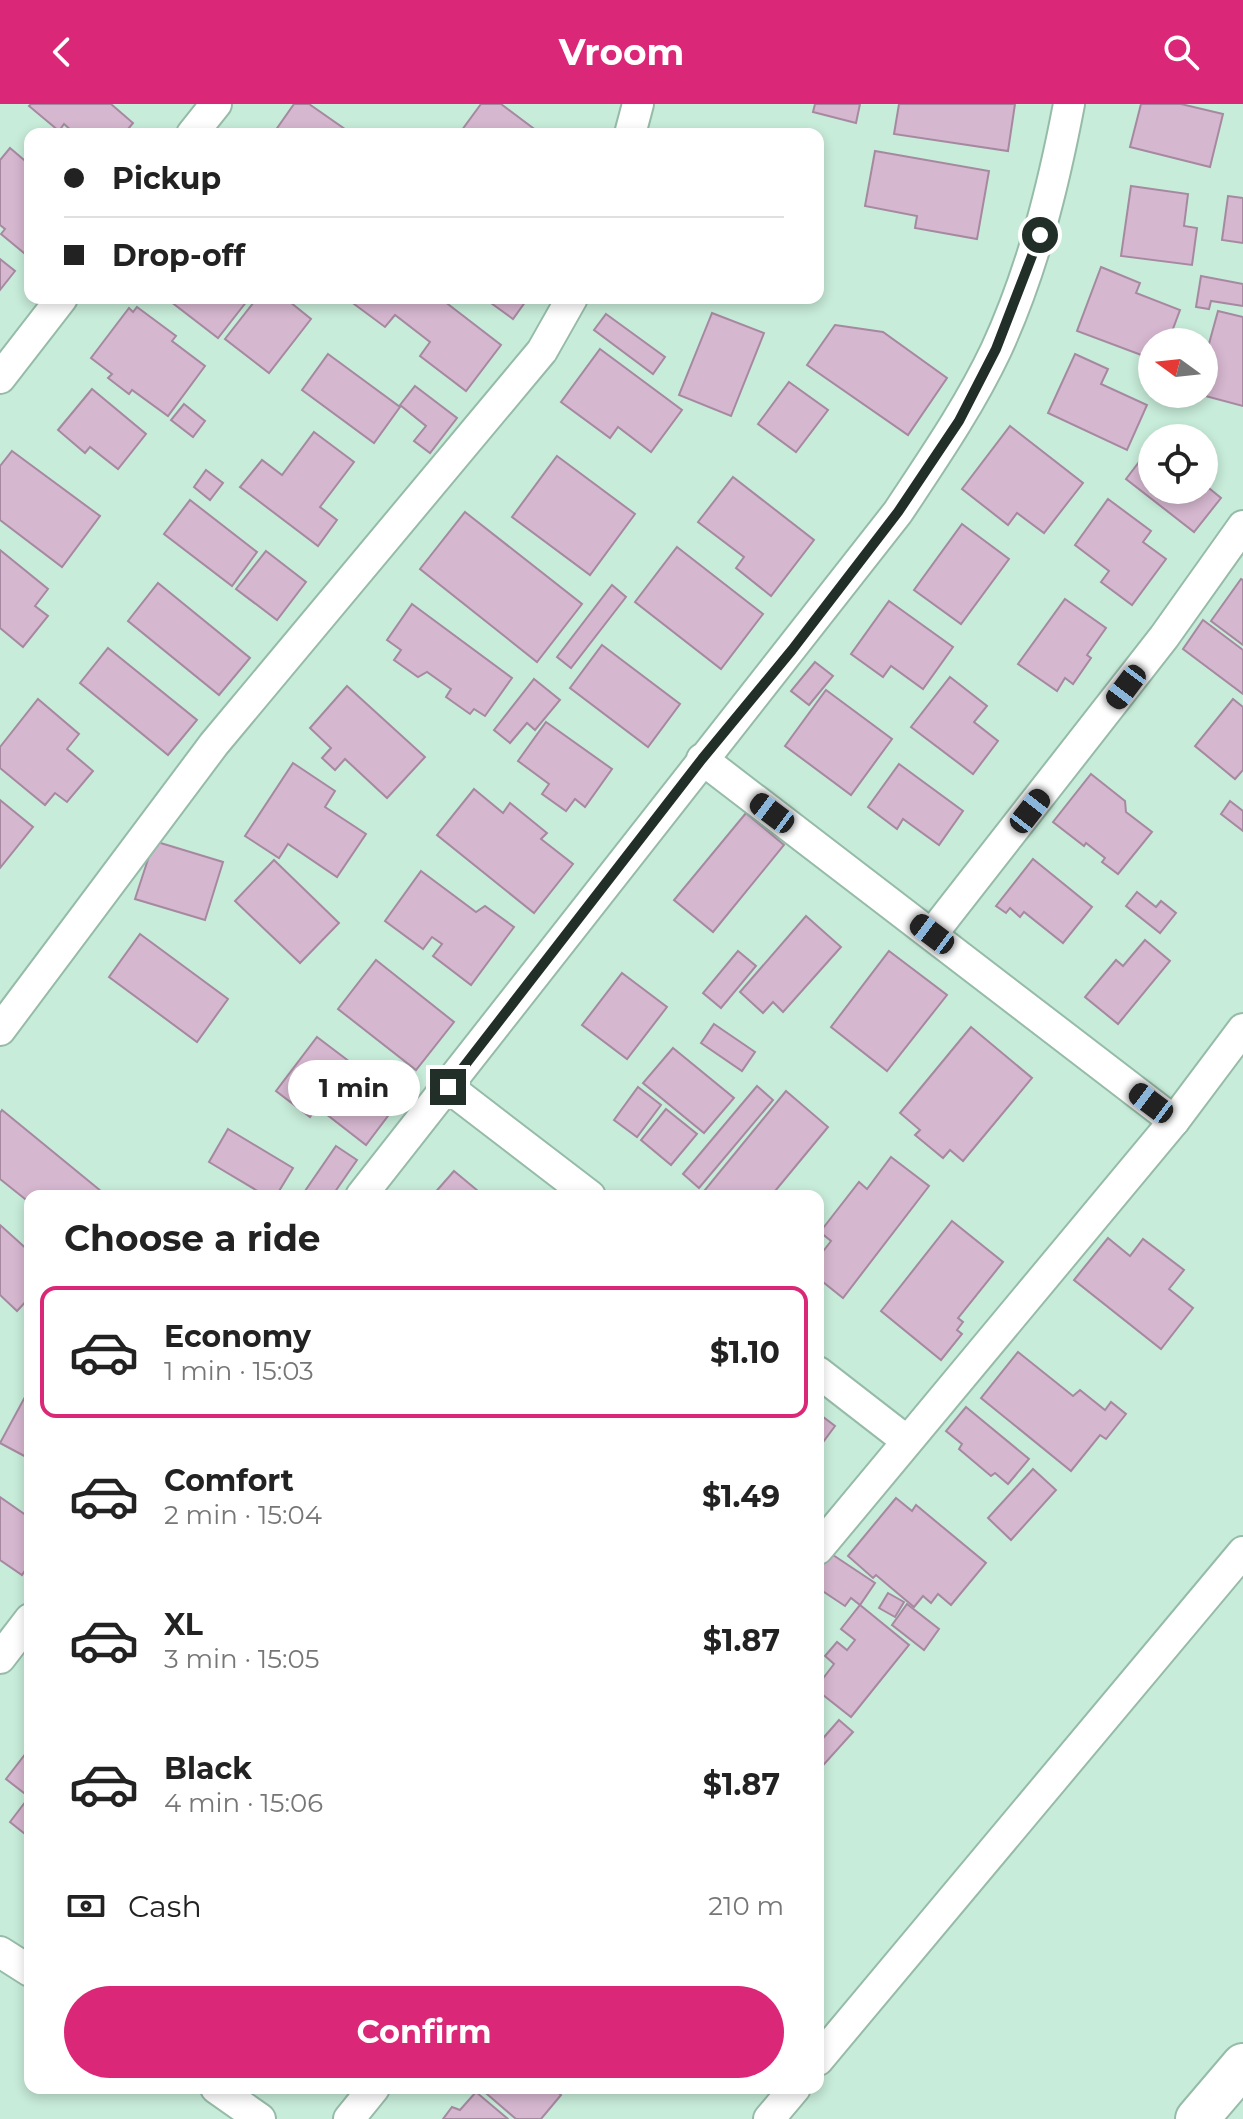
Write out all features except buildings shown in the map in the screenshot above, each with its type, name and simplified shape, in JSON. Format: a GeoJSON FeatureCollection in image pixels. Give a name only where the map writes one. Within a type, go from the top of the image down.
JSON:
{"type":"FeatureCollection","features":[{"type":"Feature","properties":{"kind":"main road"},"geometry":{"type":"LineString","coordinates":[[1208,2115],[1243,2065]]}},
{"type":"Feature","properties":{"kind":"street"},"geometry":{"type":"LineString","coordinates":[[197,128],[216,104]]}},
{"type":"Feature","properties":{"kind":"street"},"geometry":{"type":"LineString","coordinates":[[632,128],[638,104]]}},
{"type":"Feature","properties":{"kind":"street"},"geometry":{"type":"LineString","coordinates":[[366,1190],[702,759],[792,650],[898,512],[959,421],[996,349],[1040,235],[1069,104]]}},
{"type":"Feature","properties":{"kind":"street"},"geometry":{"type":"LineString","coordinates":[[0,378],[57,304]]}},
{"type":"Feature","properties":{"kind":"street"},"geometry":{"type":"LineString","coordinates":[[0,1030],[214,744],[542,351],[569,304]]}},
{"type":"Feature","properties":{"kind":"street"},"geometry":{"type":"LineString","coordinates":[[932,934],[1164,637],[1243,526]]}},
{"type":"Feature","properties":{"kind":"street"},"geometry":{"type":"LineString","coordinates":[[702,759],[1174,1121]]}},
{"type":"Feature","properties":{"kind":"street"},"geometry":{"type":"LineString","coordinates":[[824,1542],[1174,1121],[1243,1029]]}},
{"type":"Feature","properties":{"kind":"street"},"geometry":{"type":"LineString","coordinates":[[448,1087],[582,1190]]}},
{"type":"Feature","properties":{"kind":"street"},"geometry":{"type":"LineString","coordinates":[[824,1377],[907,1441]]}},
{"type":"Feature","properties":{"kind":"street"},"geometry":{"type":"LineString","coordinates":[[824,2053],[1243,1552]]}},
{"type":"Feature","properties":{"kind":"street"},"geometry":{"type":"LineString","coordinates":[[0,1658],[24,1627]]}},
{"type":"Feature","properties":{"kind":"street"},"geometry":{"type":"LineString","coordinates":[[0,1952],[24,1967]]}},
{"type":"Feature","properties":{"kind":"street"},"geometry":{"type":"LineString","coordinates":[[225,2094],[260,2119]]}},
{"type":"Feature","properties":{"kind":"street"},"geometry":{"type":"LineString","coordinates":[[349,2119],[369,2094]]}},
{"type":"Feature","properties":{"kind":"street"},"geometry":{"type":"LineString","coordinates":[[769,2119],[790,2094]]}},
{"type":"Feature","properties":{"kind":"route"},"geometry":{"type":"LineString","coordinates":[[448,1087],[898,512],[959,421],[996,349],[1040,235]]}}]}
